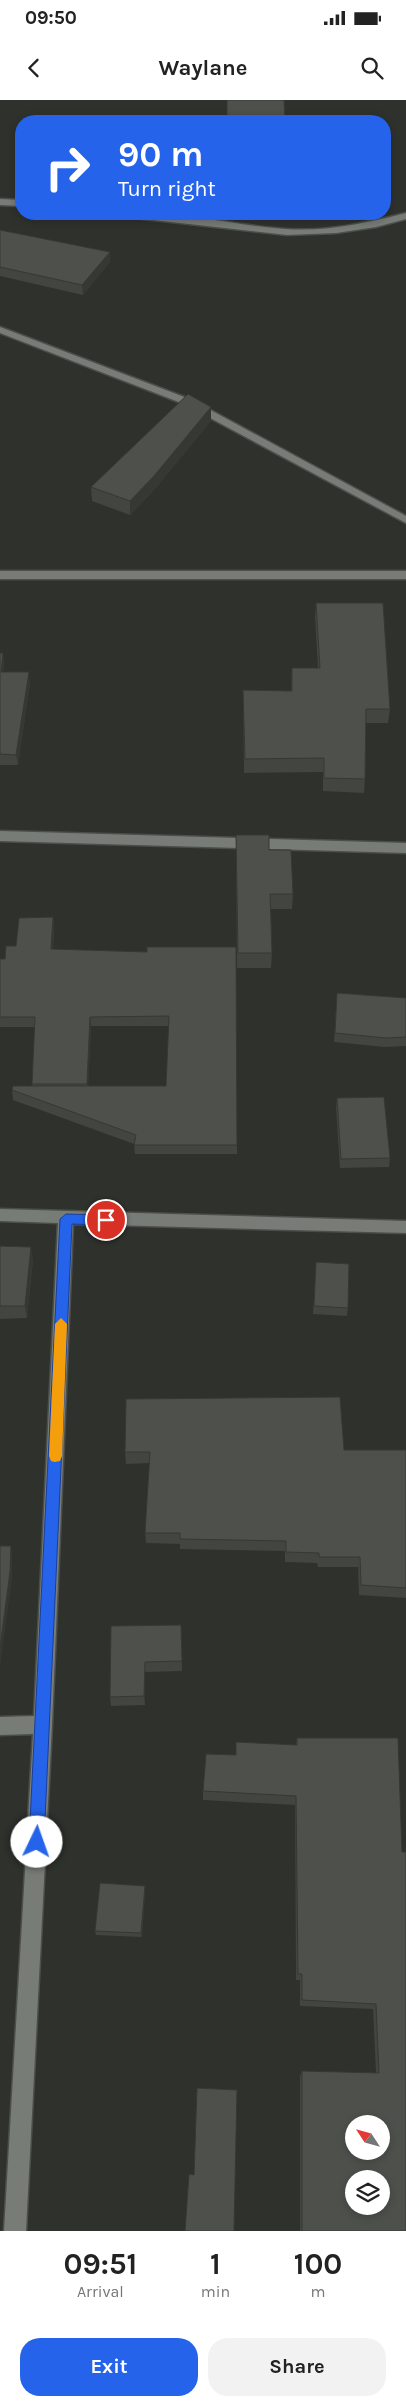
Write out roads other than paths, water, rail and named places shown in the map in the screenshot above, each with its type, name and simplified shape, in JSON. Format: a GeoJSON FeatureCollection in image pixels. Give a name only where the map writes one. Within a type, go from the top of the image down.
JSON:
{"type":"FeatureCollection","features":[{"type":"Feature","properties":{"kind":"street"},"geometry":{"type":"LineString","coordinates":[[0,202],[15,203]]}},
{"type":"Feature","properties":{"kind":"street"},"geometry":{"type":"LineString","coordinates":[[180,220],[287,232],[336,230],[376,224],[406,216]]}},
{"type":"Feature","properties":{"kind":"street"},"geometry":{"type":"LineString","coordinates":[[0,330],[188,402],[406,520]]}},
{"type":"Feature","properties":{"kind":"street"},"geometry":{"type":"LineString","coordinates":[[0,575],[406,575]]}},
{"type":"Feature","properties":{"kind":"street"},"geometry":{"type":"LineString","coordinates":[[0,836],[406,848]]}},
{"type":"Feature","properties":{"kind":"street"},"geometry":{"type":"LineString","coordinates":[[0,1215],[66,1219],[406,1228]]}},
{"type":"Feature","properties":{"kind":"street"},"geometry":{"type":"LineString","coordinates":[[15,2231],[43,1725],[66,1219]]}},
{"type":"Feature","properties":{"kind":"street"},"geometry":{"type":"LineString","coordinates":[[0,1726],[43,1725]]}}]}
